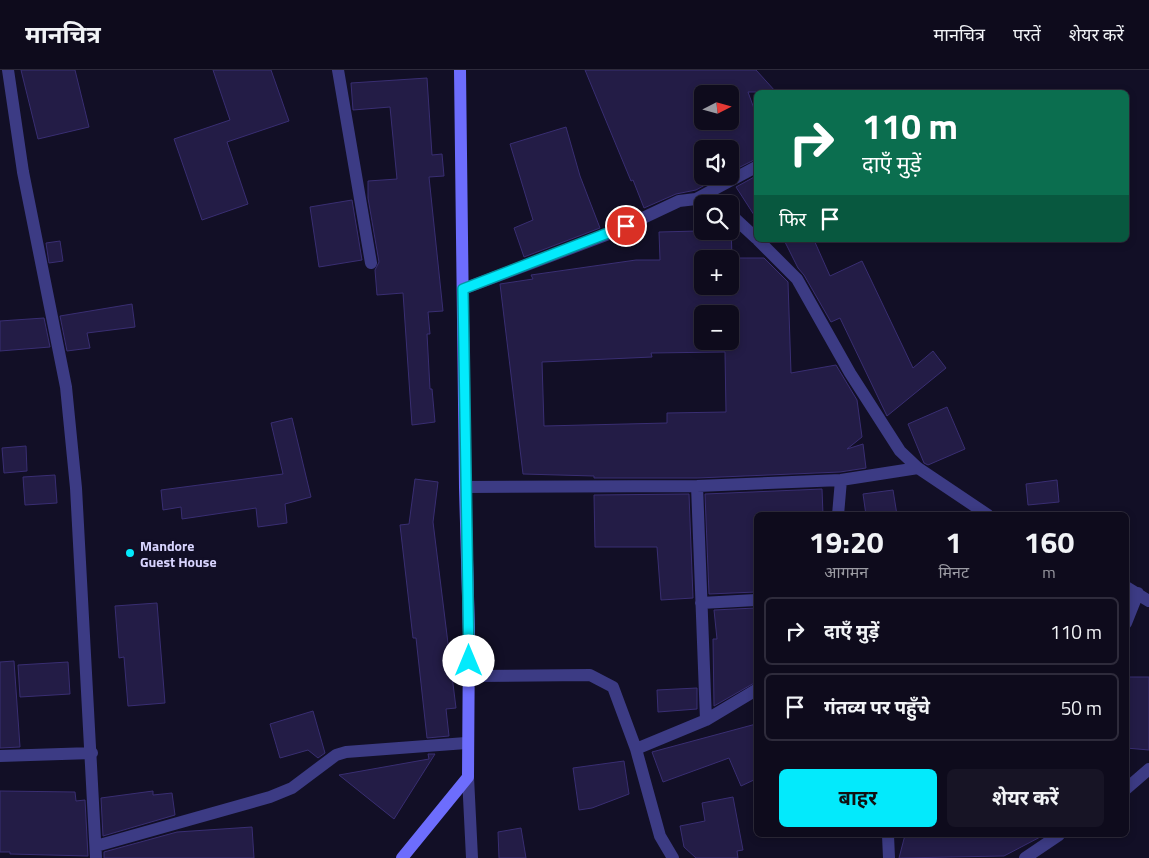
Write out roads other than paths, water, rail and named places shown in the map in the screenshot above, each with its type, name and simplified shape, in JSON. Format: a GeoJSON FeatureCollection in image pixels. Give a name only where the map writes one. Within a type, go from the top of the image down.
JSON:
{"type":"FeatureCollection","features":[{"type":"Feature","properties":{"kind":"street"},"geometry":{"type":"LineString","coordinates":[[8,70],[25,181],[66,387],[76,488],[96,852],[270,797],[292,788],[336,755],[346,752],[466,743]]}},
{"type":"Feature","properties":{"kind":"street"},"geometry":{"type":"LineString","coordinates":[[338,70],[371,263]]}},
{"type":"Feature","properties":{"kind":"street"},"geometry":{"type":"LineString","coordinates":[[460,70],[468,676],[466,743],[472,858]]}},
{"type":"Feature","properties":{"kind":"street"},"geometry":{"type":"LineString","coordinates":[[712,195],[754,169]]}},
{"type":"Feature","properties":{"kind":"street"},"geometry":{"type":"LineString","coordinates":[[463,289],[609,234],[679,201],[694,201]]}},
{"type":"Feature","properties":{"kind":"street"},"geometry":{"type":"LineString","coordinates":[[739,222],[754,236]]}},
{"type":"Feature","properties":{"kind":"street"},"geometry":{"type":"LineString","coordinates":[[760,242],[797,279],[870,404],[900,451],[918,468],[984,512]]}},
{"type":"Feature","properties":{"kind":"street"},"geometry":{"type":"LineString","coordinates":[[465,487],[697,486],[841,480],[918,468]]}},
{"type":"Feature","properties":{"kind":"street"},"geometry":{"type":"LineString","coordinates":[[838,512],[841,480]]}},
{"type":"Feature","properties":{"kind":"street"},"geometry":{"type":"LineString","coordinates":[[697,486],[706,720]]}},
{"type":"Feature","properties":{"kind":"street"},"geometry":{"type":"LineString","coordinates":[[1129,588],[1149,601]]}},
{"type":"Feature","properties":{"kind":"street"},"geometry":{"type":"LineString","coordinates":[[1129,616],[1138,593]]}},
{"type":"Feature","properties":{"kind":"street"},"geometry":{"type":"LineString","coordinates":[[701,602],[754,600]]}},
{"type":"Feature","properties":{"kind":"street"},"geometry":{"type":"LineString","coordinates":[[468,676],[590,675],[613,687],[636,749],[660,836],[673,858]]}},
{"type":"Feature","properties":{"kind":"street"},"geometry":{"type":"LineString","coordinates":[[636,749],[706,720],[754,691]]}},
{"type":"Feature","properties":{"kind":"street"},"geometry":{"type":"LineString","coordinates":[[0,756],[92,753]]}},
{"type":"Feature","properties":{"kind":"street"},"geometry":{"type":"LineString","coordinates":[[1129,786],[1149,769]]}},
{"type":"Feature","properties":{"kind":"street"},"geometry":{"type":"LineString","coordinates":[[402,858],[468,776]]}},
{"type":"Feature","properties":{"kind":"street"},"geometry":{"type":"LineString","coordinates":[[888,837],[888,858]]}},
{"type":"Feature","properties":{"kind":"street"},"geometry":{"type":"LineString","coordinates":[[1025,858],[1057,837]]}},
{"type":"Feature","properties":{"kind":"place","name":"Mandore Guest House"},"geometry":{"type":"Point","coordinates":[130,553]}}]}
